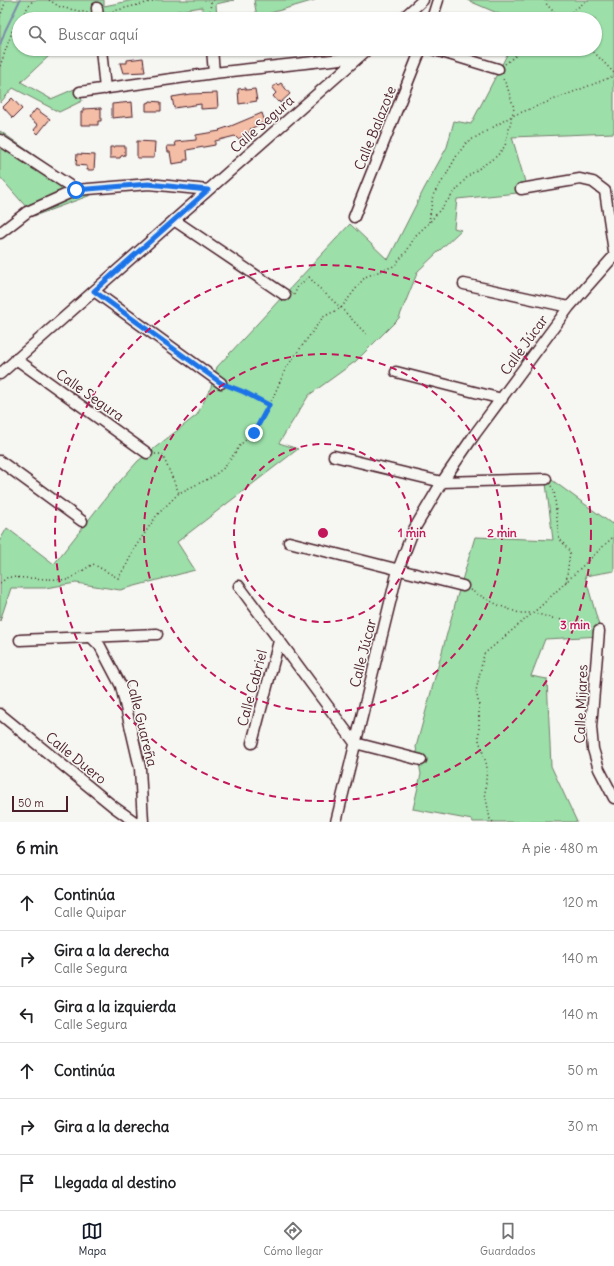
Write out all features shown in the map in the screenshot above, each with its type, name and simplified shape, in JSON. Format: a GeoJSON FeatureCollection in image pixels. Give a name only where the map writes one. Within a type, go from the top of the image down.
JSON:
{"type":"FeatureCollection","features":[{"type":"Feature","properties":{"kind":"street"},"geometry":{"type":"LineString","coordinates":[[410,12],[423,0]]}},
{"type":"Feature","properties":{"kind":"street"},"geometry":{"type":"LineString","coordinates":[[434,12],[438,0]]}},
{"type":"Feature","properties":{"kind":"street"},"geometry":{"type":"LineString","coordinates":[[96,8],[97,12]]}},
{"type":"Feature","properties":{"kind":"street"},"geometry":{"type":"LineString","coordinates":[[102,56],[104,89]]}},
{"type":"Feature","properties":{"kind":"street"},"geometry":{"type":"LineString","coordinates":[[213,56],[214,73]]}},
{"type":"Feature","properties":{"kind":"street","name":"Calle Balazote"},"geometry":{"type":"LineString","coordinates":[[354,217],[418,56]]}},
{"type":"Feature","properties":{"kind":"street"},"geometry":{"type":"LineString","coordinates":[[455,56],[498,69]]}},
{"type":"Feature","properties":{"kind":"street"},"geometry":{"type":"LineString","coordinates":[[80,92],[214,73],[359,57]]}},
{"type":"Feature","properties":{"kind":"street","name":"Calle Segura"},"geometry":{"type":"LineString","coordinates":[[0,374],[359,57]]}},
{"type":"Feature","properties":{"kind":"street"},"geometry":{"type":"LineString","coordinates":[[0,140],[76,190]]}},
{"type":"Feature","properties":{"kind":"street"},"geometry":{"type":"LineString","coordinates":[[521,189],[580,179],[594,182],[605,191],[614,252]]}},
{"type":"Feature","properties":{"kind":"street"},"geometry":{"type":"LineString","coordinates":[[0,233],[28,212],[76,190],[148,184],[208,190]]}},
{"type":"Feature","properties":{"kind":"street"},"geometry":{"type":"LineString","coordinates":[[174,220],[289,296]]}},
{"type":"Feature","properties":{"kind":"street","name":"Calle Júcar"},"geometry":{"type":"LineString","coordinates":[[336,822],[398,570],[413,531],[442,482],[475,434],[569,307],[612,261]]}},
{"type":"Feature","properties":{"kind":"street","name":"Calle Júcar"},"geometry":{"type":"LineString","coordinates":[[464,284],[569,307]]}},
{"type":"Feature","properties":{"kind":"street"},"geometry":{"type":"LineString","coordinates":[[94,291],[221,383]]}},
{"type":"Feature","properties":{"kind":"street","name":"Calle Segura"},"geometry":{"type":"LineString","coordinates":[[16,359],[147,453]]}},
{"type":"Feature","properties":{"kind":"street"},"geometry":{"type":"LineString","coordinates":[[396,372],[502,399]]}},
{"type":"Feature","properties":{"kind":"street"},"geometry":{"type":"LineString","coordinates":[[334,456],[442,482],[546,479]]}},
{"type":"Feature","properties":{"kind":"street"},"geometry":{"type":"LineString","coordinates":[[0,461],[82,521]]}},
{"type":"Feature","properties":{"kind":"street"},"geometry":{"type":"LineString","coordinates":[[289,542],[463,586]]}},
{"type":"Feature","properties":{"kind":"street","name":"Calle Cabriel"},"geometry":{"type":"LineString","coordinates":[[239,586],[355,743]]}},
{"type":"Feature","properties":{"kind":"street","name":"Calle Mijares"},"geometry":{"type":"LineString","coordinates":[[599,631],[591,726],[592,749],[599,769],[614,798]]}},
{"type":"Feature","properties":{"kind":"street"},"geometry":{"type":"LineString","coordinates":[[20,640],[157,634]]}},
{"type":"Feature","properties":{"kind":"street","name":"Calle Guareña"},"geometry":{"type":"LineString","coordinates":[[92,638],[100,646],[121,686],[140,768],[143,822]]}},
{"type":"Feature","properties":{"kind":"street","name":"Calle Cabriel"},"geometry":{"type":"LineString","coordinates":[[252,743],[279,641]]}},
{"type":"Feature","properties":{"kind":"street","name":"Calle Duero"},"geometry":{"type":"LineString","coordinates":[[0,714],[114,807],[135,822]]}},
{"type":"Feature","properties":{"kind":"street"},"geometry":{"type":"LineString","coordinates":[[355,743],[421,760]]}},
{"type":"Feature","properties":{"kind":"path"},"geometry":{"type":"LineString","coordinates":[[0,17],[6,0]]}},
{"type":"Feature","properties":{"kind":"path"},"geometry":{"type":"LineString","coordinates":[[26,12],[34,0]]}},
{"type":"Feature","properties":{"kind":"path"},"geometry":{"type":"LineString","coordinates":[[210,12],[211,2],[214,0]]}},
{"type":"Feature","properties":{"kind":"path"},"geometry":{"type":"LineString","coordinates":[[545,0],[546,5],[554,12]]}},
{"type":"Feature","properties":{"kind":"path"},"geometry":{"type":"LineString","coordinates":[[572,12],[588,0]]}},
{"type":"Feature","properties":{"kind":"path"},"geometry":{"type":"LineString","coordinates":[[0,66],[12,32]]}},
{"type":"Feature","properties":{"kind":"path"},"geometry":{"type":"LineString","coordinates":[[0,583],[8,577],[68,580],[93,564],[118,578],[143,535],[157,515],[178,494],[212,477],[225,467],[241,444],[254,433],[286,368],[323,317],[341,308],[366,277],[394,266],[407,251],[415,236],[429,223],[468,176],[497,156],[505,146],[514,108],[498,69],[515,56]]}},
{"type":"Feature","properties":{"kind":"path"},"geometry":{"type":"LineString","coordinates":[[598,56],[614,73]]}},
{"type":"Feature","properties":{"kind":"path"},"geometry":{"type":"LineString","coordinates":[[429,223],[433,195],[466,143],[512,116],[614,76]]}},
{"type":"Feature","properties":{"kind":"path"},"geometry":{"type":"LineString","coordinates":[[289,296],[309,276],[317,286],[368,336]]}},
{"type":"Feature","properties":{"kind":"path"},"geometry":{"type":"LineString","coordinates":[[221,383],[244,392],[269,405]]}},
{"type":"Feature","properties":{"kind":"path"},"geometry":{"type":"LineString","coordinates":[[147,453],[162,454],[178,494]]}},
{"type":"Feature","properties":{"kind":"path"},"geometry":{"type":"LineString","coordinates":[[546,479],[554,490],[559,538],[570,552],[566,583]]}},
{"type":"Feature","properties":{"kind":"path"},"geometry":{"type":"LineString","coordinates":[[493,822],[490,819],[485,793],[487,766],[479,740],[479,705],[476,691],[484,654],[534,613],[614,536]]}},
{"type":"Feature","properties":{"kind":"path"},"geometry":{"type":"LineString","coordinates":[[463,586],[498,605],[518,613],[534,613],[583,624],[599,631]]}},
{"type":"Feature","properties":{"kind":"green space"},"geometry":{"type":"Polygon","coordinates":[[[0,0],[104,0],[104,6],[134,0],[234,0],[216,4],[217,12],[202,12],[202,7],[172,12],[12,12],[12,56],[49,56],[21,82],[51,99],[79,87],[82,101],[59,112],[13,88],[0,103],[0,0]]]}},
{"type":"Feature","properties":{"kind":"green space"},"geometry":{"type":"Polygon","coordinates":[[[254,0],[315,0],[274,12],[256,12],[254,0]]]}},
{"type":"Feature","properties":{"kind":"green space"},"geometry":{"type":"Polygon","coordinates":[[[467,0],[614,0],[614,133],[512,137],[528,192],[457,199],[454,228],[461,230],[418,271],[399,318],[356,361],[309,395],[279,443],[298,449],[177,542],[195,570],[120,590],[76,583],[45,588],[11,588],[0,621],[0,540],[7,528],[54,564],[112,490],[138,461],[197,415],[211,387],[217,367],[350,224],[388,260],[447,147],[454,121],[471,124],[506,56],[602,56],[602,12],[495,12],[467,0]]]}},
{"type":"Feature","properties":{"kind":"green space"},"geometry":{"type":"Polygon","coordinates":[[[0,131],[91,195],[34,216],[0,177],[0,131]]]}},
{"type":"Feature","properties":{"kind":"green space"},"geometry":{"type":"Polygon","coordinates":[[[545,475],[612,524],[614,522],[614,571],[585,576],[602,636],[545,639],[531,676],[547,679],[551,766],[577,822],[473,822],[472,820],[413,809],[421,774],[416,747],[475,537],[553,540],[545,475]]]}},
{"type":"Feature","properties":{"kind":"building"},"geometry":{"type":"Polygon","coordinates":[[[143,58],[145,72],[123,73],[120,63],[127,63],[127,60],[143,58]]]}},
{"type":"Feature","properties":{"kind":"building"},"geometry":{"type":"Polygon","coordinates":[[[281,83],[290,94],[280,103],[273,96],[276,93],[272,88],[281,83]]]}},
{"type":"Feature","properties":{"kind":"building"},"geometry":{"type":"Polygon","coordinates":[[[246,88],[246,90],[255,89],[257,101],[239,104],[238,89],[246,88]]]}},
{"type":"Feature","properties":{"kind":"building"},"geometry":{"type":"Polygon","coordinates":[[[217,93],[218,108],[201,109],[201,104],[174,108],[172,97],[190,94],[217,93]]]}},
{"type":"Feature","properties":{"kind":"building"},"geometry":{"type":"Polygon","coordinates":[[[12,98],[22,109],[13,118],[3,107],[12,98]]]}},
{"type":"Feature","properties":{"kind":"building"},"geometry":{"type":"Polygon","coordinates":[[[150,101],[161,102],[161,111],[146,111],[146,103],[150,101]]]}},
{"type":"Feature","properties":{"kind":"building"},"geometry":{"type":"Polygon","coordinates":[[[132,102],[133,116],[112,118],[112,104],[132,102]]]}},
{"type":"Feature","properties":{"kind":"building"},"geometry":{"type":"Polygon","coordinates":[[[101,108],[101,121],[98,121],[98,125],[81,125],[81,112],[83,112],[83,109],[101,108]]]}},
{"type":"Feature","properties":{"kind":"building"},"geometry":{"type":"Polygon","coordinates":[[[36,109],[50,119],[38,134],[34,130],[38,125],[29,118],[36,109]]]}},
{"type":"Feature","properties":{"kind":"building"},"geometry":{"type":"Polygon","coordinates":[[[262,113],[265,122],[250,129],[251,131],[246,135],[238,139],[235,136],[215,141],[215,145],[187,150],[188,160],[172,164],[170,152],[168,152],[167,146],[176,146],[175,142],[196,140],[196,135],[220,131],[219,130],[262,113]]]}},
{"type":"Feature","properties":{"kind":"building"},"geometry":{"type":"Polygon","coordinates":[[[137,141],[155,142],[154,158],[137,158],[137,141]]]}},
{"type":"Feature","properties":{"kind":"building"},"geometry":{"type":"Polygon","coordinates":[[[125,146],[125,155],[121,156],[120,158],[110,158],[110,147],[125,146]]]}},
{"type":"Feature","properties":{"kind":"building"},"geometry":{"type":"Polygon","coordinates":[[[77,154],[95,155],[94,170],[87,170],[87,166],[76,165],[77,154]]]}},
{"type":"Feature","properties":{"kind":"waterway"},"geometry":{"type":"LineString","coordinates":[[14,12],[20,0]]}},
{"type":"Feature","properties":{"kind":"waterway"},"geometry":{"type":"LineString","coordinates":[[0,45],[12,17]]}},
{"type":"Feature","properties":{"kind":"route"},"geometry":{"type":"LineString","coordinates":[[76,190],[148,184],[208,190],[94,291],[221,383],[244,392],[269,405],[254,433]]}}]}
